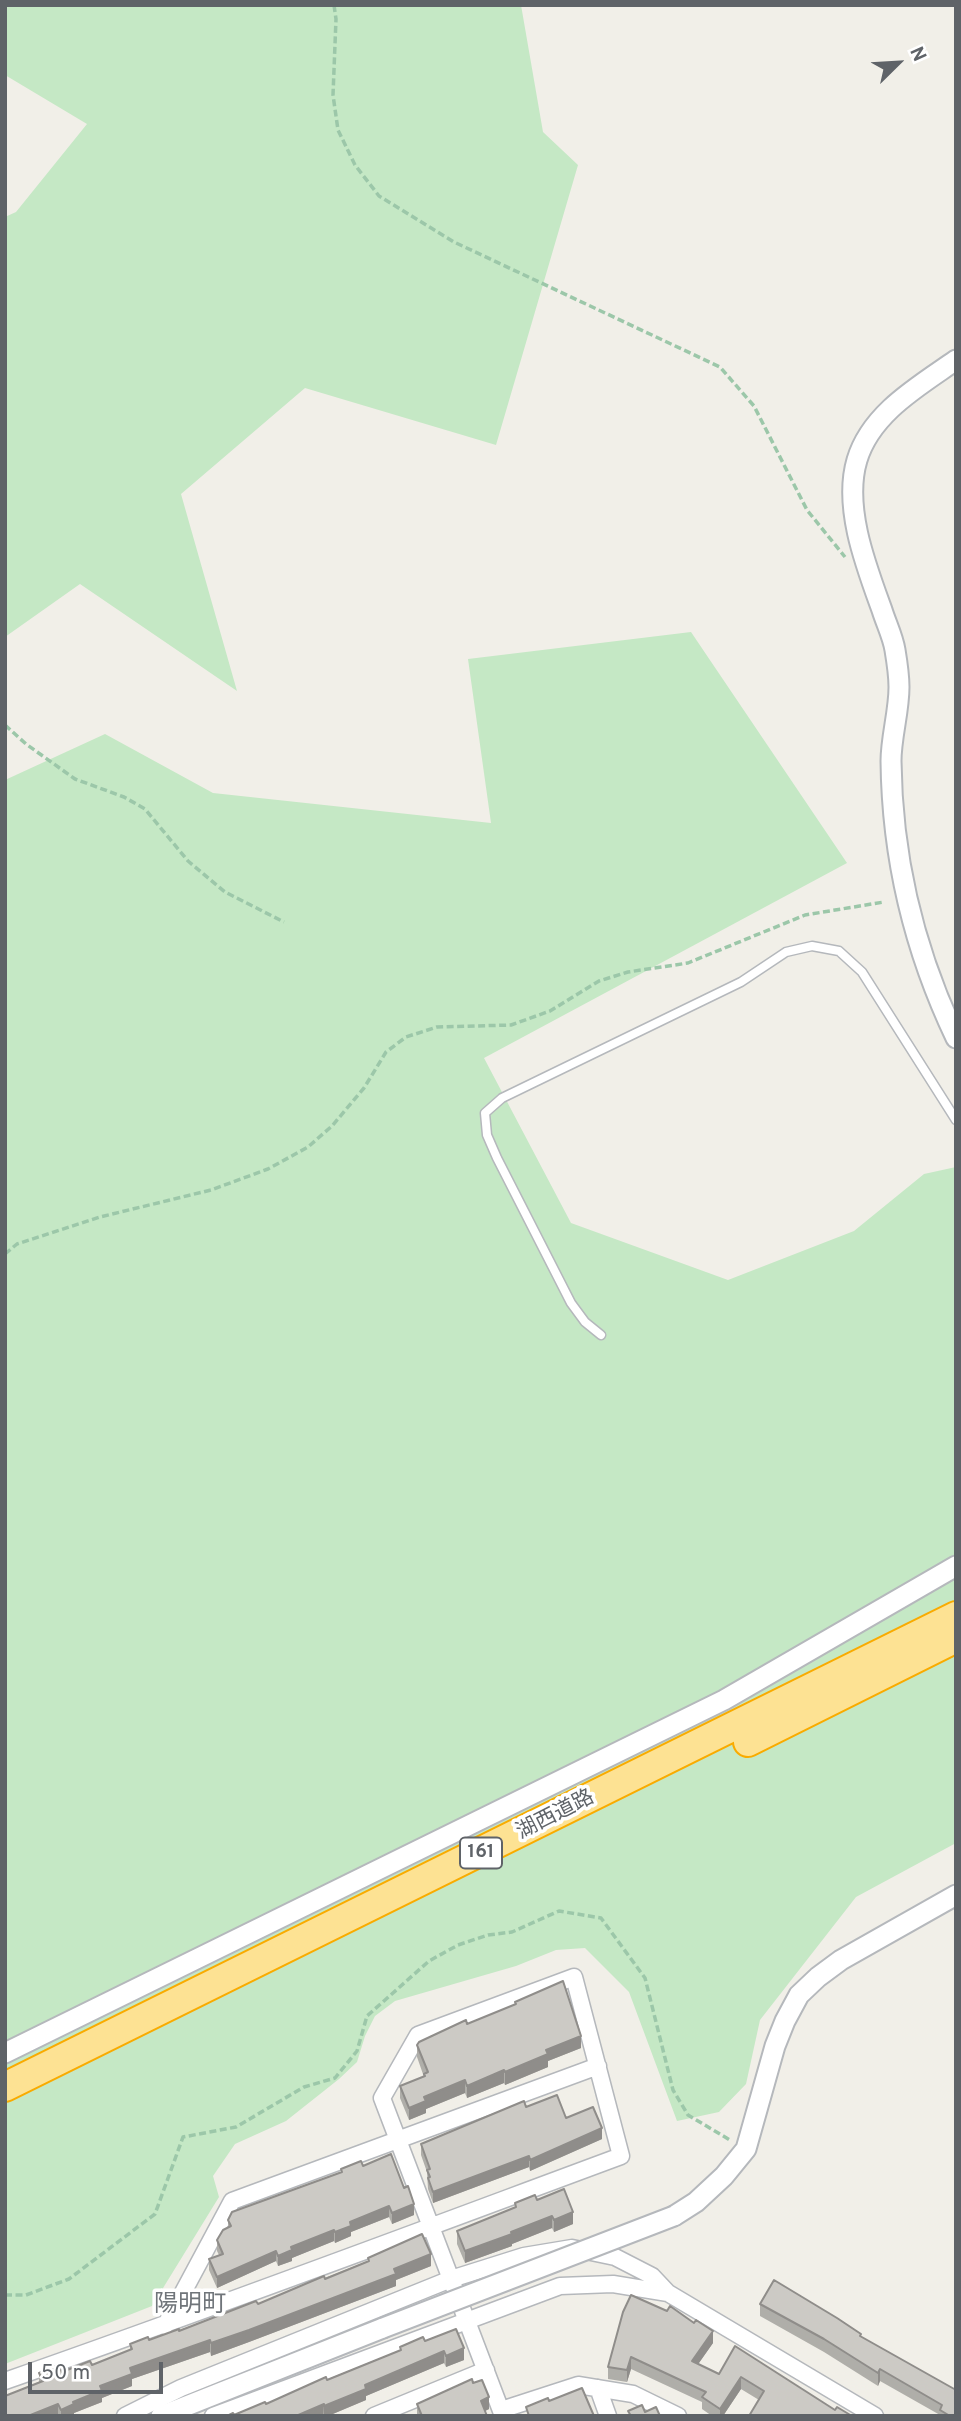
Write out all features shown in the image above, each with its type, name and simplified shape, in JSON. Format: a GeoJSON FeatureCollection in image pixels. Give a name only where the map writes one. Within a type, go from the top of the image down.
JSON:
{"type":"FeatureCollection","features":[{"type":"Feature","properties":{"kind":"highway","name":"湖西道路"},"geometry":{"type":"LineString","coordinates":[[5,2087],[956,1616]]}},
{"type":"Feature","properties":{"kind":"highway","name":"湖西道路"},"geometry":{"type":"LineString","coordinates":[[5,2108],[956,1639]]}},
{"type":"Feature","properties":{"kind":"street"},"geometry":{"type":"LineString","coordinates":[[956,360],[888,411],[870,435],[857,459],[853,490],[858,540],[895,647],[899,688],[891,757],[893,810],[910,920],[933,990],[956,1038]]}},
{"type":"Feature","properties":{"kind":"street"},"geometry":{"type":"LineString","coordinates":[[5,2053],[724,1699],[956,1566]]}},
{"type":"Feature","properties":{"kind":"street"},"geometry":{"type":"LineString","coordinates":[[161,2416],[674,2216],[696,2202],[724,2176],[746,2149],[775,2046],[799,1995],[841,1960],[956,1895]]}},
{"type":"Feature","properties":{"kind":"street"},"geometry":{"type":"LineString","coordinates":[[5,2381],[165,2326],[431,2226],[621,2156],[574,1977],[418,2035],[382,2098],[398,2141],[431,2226],[467,2320],[502,2413],[578,2385],[633,2395],[678,2416]]}},
{"type":"Feature","properties":{"kind":"street"},"geometry":{"type":"LineString","coordinates":[[165,2326],[232,2201],[598,2066]]}},
{"type":"Feature","properties":{"kind":"street"},"geometry":{"type":"LineString","coordinates":[[125,2416],[181,2388],[451,2279],[524,2256],[572,2248],[614,2257],[652,2276],[668,2293],[875,2416]]}},
{"type":"Feature","properties":{"kind":"street"},"geometry":{"type":"LineString","coordinates":[[213,2416],[560,2286],[613,2284],[668,2293]]}},
{"type":"Feature","properties":{"kind":"street"},"geometry":{"type":"LineString","coordinates":[[374,2416],[398,2412],[486,2370]]}},
{"type":"Feature","properties":{"kind":"street"},"geometry":{"type":"LineString","coordinates":[[597,2388],[608,2416]]}},
{"type":"Feature","properties":{"kind":"lane"},"geometry":{"type":"LineString","coordinates":[[601,1335],[585,1322],[571,1303],[487,1135],[485,1113],[502,1098],[741,982],[786,951],[813,946],[839,951],[862,972],[956,1120]]}},
{"type":"Feature","properties":{"kind":"path"},"geometry":{"type":"LineString","coordinates":[[334,5],[337,19],[333,95],[338,130],[355,165],[379,196],[454,242],[720,367],[754,406],[807,510],[847,561]]}},
{"type":"Feature","properties":{"kind":"path"},"geometry":{"type":"LineString","coordinates":[[5,725],[26,744],[75,779],[124,797],[145,809],[188,861],[225,892],[284,922]]}},
{"type":"Feature","properties":{"kind":"path"},"geometry":{"type":"LineString","coordinates":[[5,1254],[17,1244],[100,1217],[211,1190],[268,1169],[308,1147],[332,1126],[364,1088],[386,1052],[406,1037],[437,1027],[511,1025],[550,1011],[599,981],[628,972],[688,963],[805,915],[884,902]]}},
{"type":"Feature","properties":{"kind":"green space"},"geometry":{"type":"Polygon","coordinates":[[[5,5],[521,5],[543,132],[578,165],[496,445],[305,388],[181,494],[237,691],[80,584],[5,637],[5,217],[16,212],[87,124],[5,75],[5,5]]]}},
{"type":"Feature","properties":{"kind":"green space"},"geometry":{"type":"Polygon","coordinates":[[[691,632],[847,863],[484,1058],[571,1223],[728,1280],[854,1231],[924,1174],[956,1167],[956,1843],[856,1897],[760,2020],[746,2084],[719,2112],[677,2121],[629,1992],[585,1948],[556,1950],[516,1966],[395,2001],[375,2016],[357,2062],[339,2079],[286,2121],[235,2144],[213,2176],[219,2197],[152,2306],[5,2364],[5,780],[105,734],[213,793],[491,823],[468,659],[691,632]]]}},
{"type":"Feature","properties":{"kind":"building"},"geometry":{"type":"Polygon","coordinates":[[[563,1981],[581,2036],[546,2050],[548,2054],[505,2072],[504,2070],[467,2086],[465,2080],[424,2097],[426,2101],[409,2108],[400,2086],[425,2076],[428,2072],[417,2045],[419,2042],[466,2020],[467,2024],[516,2004],[515,2002],[563,1981]]]}},
{"type":"Feature","properties":{"kind":"building"},"geometry":{"type":"Polygon","coordinates":[[[557,2095],[566,2118],[593,2107],[602,2128],[530,2160],[529,2156],[433,2192],[428,2178],[430,2177],[427,2170],[430,2169],[421,2144],[524,2101],[526,2107],[557,2095]]]}},
{"type":"Feature","properties":{"kind":"building"},"geometry":{"type":"Polygon","coordinates":[[[391,2154],[404,2188],[408,2186],[414,2204],[392,2213],[389,2206],[350,2222],[351,2226],[291,2247],[292,2250],[278,2256],[276,2251],[217,2277],[209,2259],[223,2254],[217,2240],[223,2230],[231,2226],[228,2220],[232,2212],[342,2172],[341,2169],[361,2161],[363,2166],[391,2154]]]}},
{"type":"Feature","properties":{"kind":"building"},"geometry":{"type":"Polygon","coordinates":[[[564,2189],[573,2212],[554,2220],[552,2216],[465,2251],[457,2231],[516,2207],[515,2203],[535,2195],[537,2200],[564,2189]]]}},
{"type":"Feature","properties":{"kind":"building"},"geometry":{"type":"Polygon","coordinates":[[[422,2234],[431,2254],[394,2269],[396,2274],[249,2330],[211,2343],[210,2340],[130,2368],[132,2374],[100,2386],[102,2390],[61,2410],[58,2404],[28,2416],[5,2416],[5,2396],[43,2381],[39,2373],[59,2365],[62,2372],[90,2361],[92,2365],[132,2349],[130,2344],[148,2337],[149,2340],[179,2331],[256,2301],[258,2304],[324,2276],[325,2279],[369,2261],[368,2258],[422,2234]]]}},
{"type":"Feature","properties":{"kind":"building"},"geometry":{"type":"Polygon","coordinates":[[[774,2280],[837,2318],[861,2334],[860,2336],[956,2390],[956,2416],[950,2416],[940,2410],[942,2405],[880,2369],[878,2373],[760,2304],[774,2280]]]}},
{"type":"Feature","properties":{"kind":"building"},"geometry":{"type":"Polygon","coordinates":[[[631,2295],[667,2311],[670,2306],[694,2323],[696,2320],[713,2331],[692,2361],[719,2374],[735,2346],[835,2410],[837,2407],[852,2416],[749,2416],[764,2391],[741,2377],[720,2409],[702,2397],[706,2392],[631,2357],[627,2370],[608,2367],[623,2312],[631,2295]]]}},
{"type":"Feature","properties":{"kind":"building"},"geometry":{"type":"Polygon","coordinates":[[[456,2329],[464,2348],[446,2356],[444,2351],[324,2406],[296,2416],[227,2416],[265,2402],[266,2404],[326,2377],[327,2380],[401,2350],[400,2347],[423,2337],[425,2341],[456,2329]]]}},
{"type":"Feature","properties":{"kind":"building"},"geometry":{"type":"Polygon","coordinates":[[[472,2379],[473,2383],[482,2380],[489,2397],[481,2401],[487,2416],[422,2416],[417,2404],[472,2379]]]}},
{"type":"Feature","properties":{"kind":"building"},"geometry":{"type":"Polygon","coordinates":[[[582,2388],[594,2416],[529,2416],[526,2407],[582,2388]]]}},
{"type":"Feature","properties":{"kind":"building"},"geometry":{"type":"Polygon","coordinates":[[[642,2405],[645,2412],[656,2407],[660,2416],[631,2416],[628,2411],[642,2405]]]}},
{"type":"Feature","properties":{"kind":"district","name":"陽明町"},"geometry":{"type":"Point","coordinates":[190,2306]}}]}
